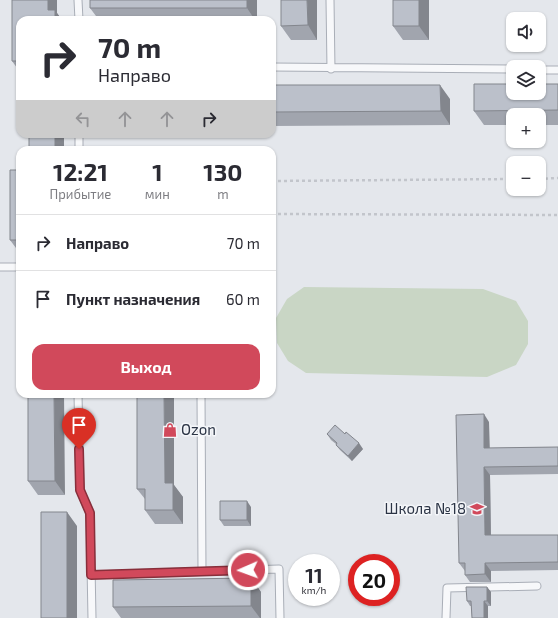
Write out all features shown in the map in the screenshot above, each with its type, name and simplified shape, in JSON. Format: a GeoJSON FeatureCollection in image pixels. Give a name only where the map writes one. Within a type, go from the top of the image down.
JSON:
{"type":"FeatureCollection","features":[{"type":"Feature","properties":{"kind":"lane"},"geometry":{"type":"LineString","coordinates":[[78,0],[79,16]]}},
{"type":"Feature","properties":{"kind":"lane"},"geometry":{"type":"LineString","coordinates":[[330,0],[331,69]]}},
{"type":"Feature","properties":{"kind":"lane"},"geometry":{"type":"LineString","coordinates":[[276,68],[506,69]]}},
{"type":"Feature","properties":{"kind":"lane"},"geometry":{"type":"LineString","coordinates":[[546,70],[558,70]]}},
{"type":"Feature","properties":{"kind":"lane"},"geometry":{"type":"LineString","coordinates":[[0,267],[16,267]]}},
{"type":"Feature","properties":{"kind":"lane"},"geometry":{"type":"LineString","coordinates":[[78,398],[80,490],[90,513],[92,618]]}},
{"type":"Feature","properties":{"kind":"lane"},"geometry":{"type":"LineString","coordinates":[[202,398],[202,571]]}},
{"type":"Feature","properties":{"kind":"lane"},"geometry":{"type":"LineString","coordinates":[[91,575],[279,569],[280,618]]}},
{"type":"Feature","properties":{"kind":"lane"},"geometry":{"type":"LineString","coordinates":[[446,618],[447,588],[537,586]]}},
{"type":"Feature","properties":{"kind":"path"},"geometry":{"type":"LineString","coordinates":[[546,179],[558,178]]}},
{"type":"Feature","properties":{"kind":"path"},"geometry":{"type":"LineString","coordinates":[[276,181],[506,179]]}},
{"type":"Feature","properties":{"kind":"path"},"geometry":{"type":"LineString","coordinates":[[276,214],[558,215]]}},
{"type":"Feature","properties":{"kind":"green space"},"geometry":{"type":"Polygon","coordinates":[[[304,287],[483,289],[516,301],[528,321],[528,344],[516,365],[487,377],[306,373],[288,361],[277,343],[276,318],[287,299],[304,287]]]}},
{"type":"Feature","properties":{"kind":"building"},"geometry":{"type":"Polygon","coordinates":[[[12,0],[48,0],[48,10],[55,10],[55,16],[16,16],[16,61],[12,61],[12,0]]]}},
{"type":"Feature","properties":{"kind":"building"},"geometry":{"type":"Polygon","coordinates":[[[90,0],[247,0],[247,8],[90,8],[90,0]]]}},
{"type":"Feature","properties":{"kind":"building"},"geometry":{"type":"Polygon","coordinates":[[[281,0],[307,0],[308,25],[281,26],[281,0]]]}},
{"type":"Feature","properties":{"kind":"building"},"geometry":{"type":"Polygon","coordinates":[[[393,0],[419,0],[419,26],[393,26],[393,0]]]}},
{"type":"Feature","properties":{"kind":"building"},"geometry":{"type":"Polygon","coordinates":[[[474,84],[506,84],[506,100],[546,100],[546,84],[558,84],[558,110],[546,110],[546,108],[506,108],[506,111],[474,111],[474,84]]]}},
{"type":"Feature","properties":{"kind":"building"},"geometry":{"type":"Polygon","coordinates":[[[276,85],[440,85],[441,111],[276,112],[276,85]]]}},
{"type":"Feature","properties":{"kind":"building"},"geometry":{"type":"Polygon","coordinates":[[[29,138],[55,138],[55,146],[29,146],[29,138]]]}},
{"type":"Feature","properties":{"kind":"building"},"geometry":{"type":"Polygon","coordinates":[[[10,170],[16,170],[16,240],[10,240],[10,170]]]}},
{"type":"Feature","properties":{"kind":"building"},"geometry":{"type":"Polygon","coordinates":[[[28,398],[54,398],[55,481],[28,481],[28,398]]]}},
{"type":"Feature","properties":{"kind":"building"},"geometry":{"type":"Polygon","coordinates":[[[137,398],[164,398],[165,483],[173,483],[173,510],[145,510],[145,489],[137,489],[137,398]]]}},
{"type":"Feature","properties":{"kind":"building","name":"Школа №18"},"geometry":{"type":"Polygon","coordinates":[[[484,414],[484,448],[558,447],[558,466],[484,467],[485,535],[558,535],[558,562],[485,563],[485,574],[465,575],[465,563],[459,563],[456,415],[484,414]]]}},
{"type":"Feature","properties":{"kind":"building"},"geometry":{"type":"Polygon","coordinates":[[[335,425],[359,443],[348,456],[327,434],[335,425]]]}},
{"type":"Feature","properties":{"kind":"building"},"geometry":{"type":"Polygon","coordinates":[[[220,501],[247,501],[247,520],[220,520],[220,501]]]}},
{"type":"Feature","properties":{"kind":"building"},"geometry":{"type":"Polygon","coordinates":[[[41,512],[67,512],[67,618],[41,618],[41,512]]]}},
{"type":"Feature","properties":{"kind":"building"},"geometry":{"type":"Polygon","coordinates":[[[251,578],[251,606],[113,607],[113,580],[251,578]]]}},
{"type":"Feature","properties":{"kind":"building"},"geometry":{"type":"Polygon","coordinates":[[[466,587],[487,587],[487,601],[484,601],[484,618],[472,618],[471,601],[467,601],[466,587]]]}},
{"type":"Feature","properties":{"kind":"place","name":"Ozon"},"geometry":{"type":"Point","coordinates":[170,430]}},
{"type":"Feature","properties":{"kind":"place","name":"Школа №18"},"geometry":{"type":"Point","coordinates":[477,509]}},
{"type":"Feature","properties":{"kind":"route"},"geometry":{"type":"LineString","coordinates":[[79,449],[80,490],[90,513],[91,575],[248,570]]}}]}
